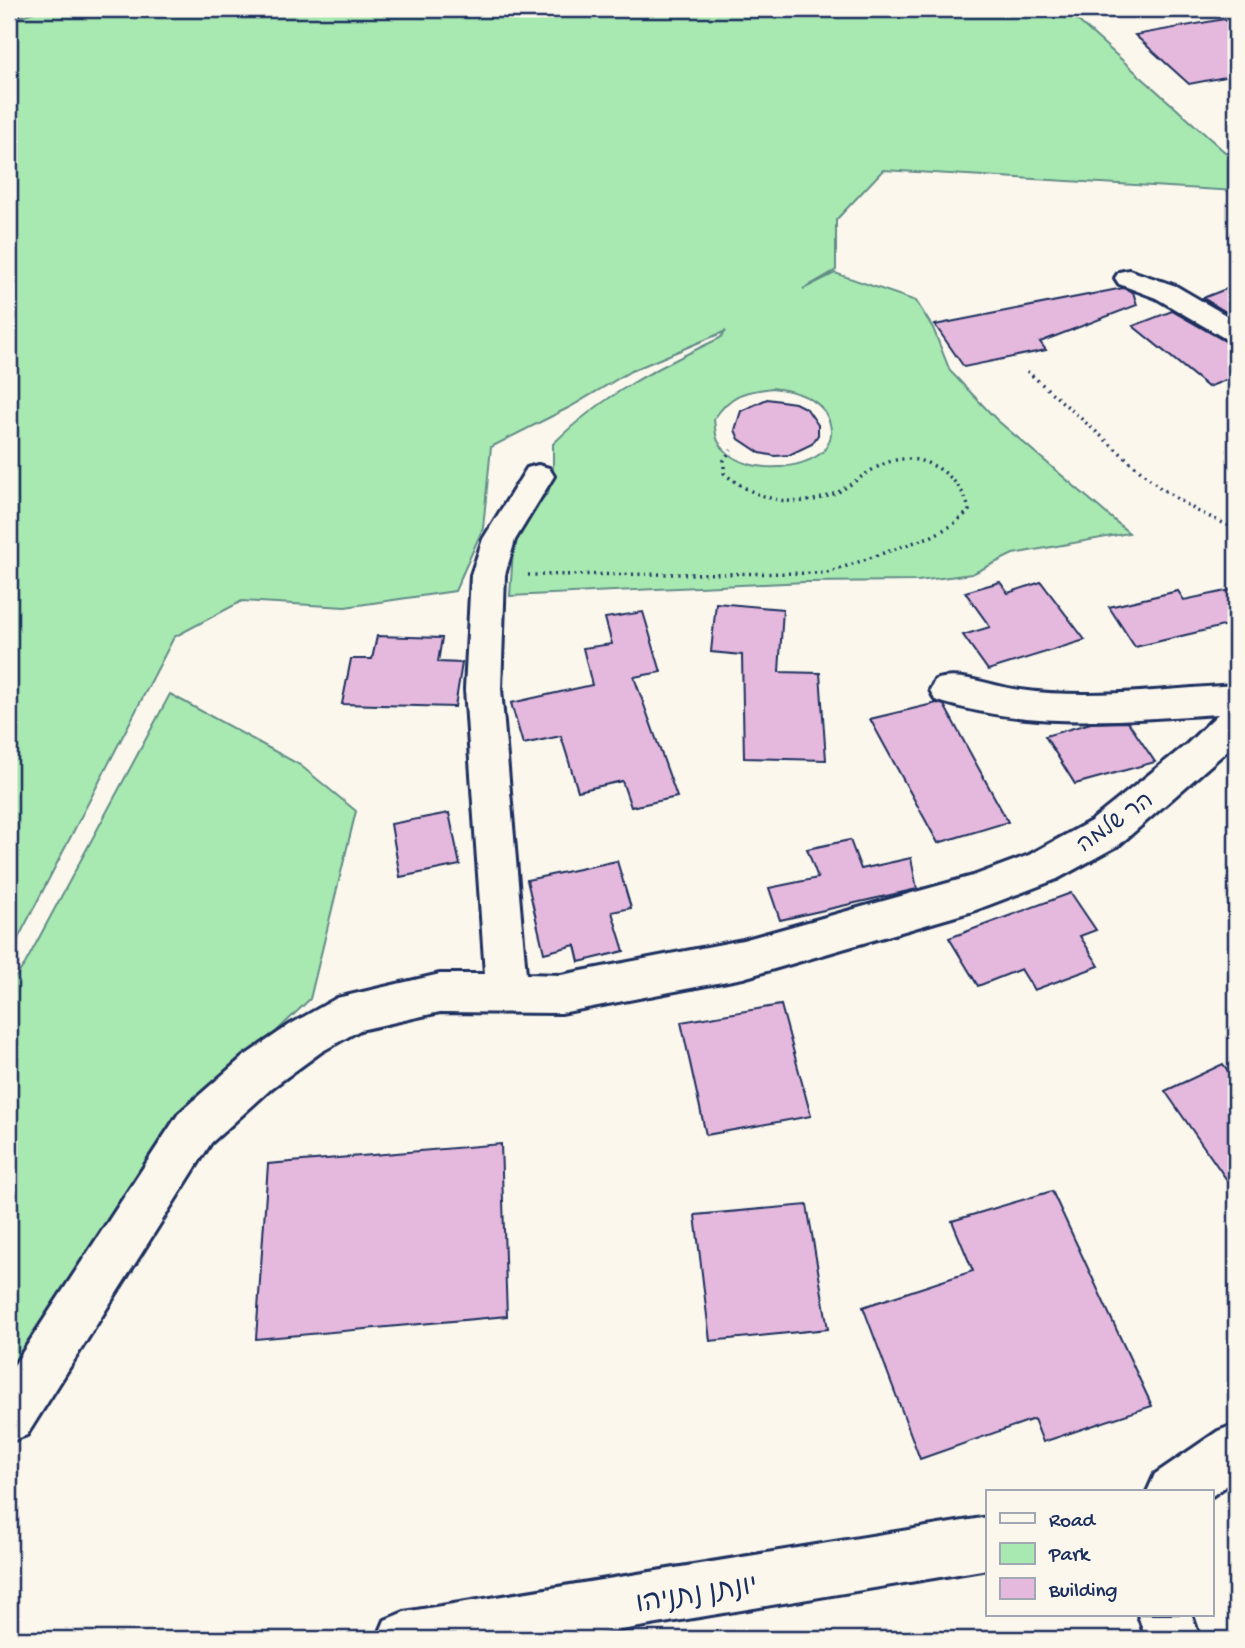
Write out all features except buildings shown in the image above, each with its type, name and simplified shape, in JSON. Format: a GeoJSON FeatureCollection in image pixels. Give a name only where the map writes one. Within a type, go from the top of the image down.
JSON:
{"type":"FeatureCollection","features":[{"type":"Feature","properties":{"kind":"street"},"geometry":{"type":"LineString","coordinates":[[1129,278],[1174,296],[1236,332]]}},
{"type":"Feature","properties":{"kind":"street"},"geometry":{"type":"LineString","coordinates":[[507,994],[483,689],[488,575],[499,539],[538,477]]}},
{"type":"Feature","properties":{"kind":"street"},"geometry":{"type":"LineString","coordinates":[[948,690],[1021,705],[1079,708],[1236,699]]}},
{"type":"Feature","properties":{"kind":"street","name":"הר שלמה"},"geometry":{"type":"LineString","coordinates":[[9,1417],[195,1128],[258,1072],[306,1038],[352,1012],[440,993],[561,995],[743,960],[973,893],[1043,867],[1105,833],[1200,755],[1236,720]]}},
{"type":"Feature","properties":{"kind":"street"},"geometry":{"type":"LineString","coordinates":[[1177,1490],[1236,1449]]}},
{"type":"Feature","properties":{"kind":"street","name":"יונתן נתניהו"},"geometry":{"type":"LineString","coordinates":[[404,1639],[986,1543]]}},
{"type":"Feature","properties":{"kind":"street"},"geometry":{"type":"LineString","coordinates":[[1165,1616],[1173,1639]]}},
{"type":"Feature","properties":{"kind":"path"},"geometry":{"type":"LineString","coordinates":[[1027,371],[1159,487],[1197,511],[1236,529]]}},
{"type":"Feature","properties":{"kind":"path"},"geometry":{"type":"LineString","coordinates":[[488,575],[827,573],[850,569],[891,550],[942,533],[969,511],[967,497],[956,481],[937,467],[919,460],[900,459],[884,463],[823,498],[808,501],[750,494],[723,473],[724,460],[731,450]]}},
{"type":"Feature","properties":{"kind":"green space"},"geometry":{"type":"Polygon","coordinates":[[[43,9],[1065,9],[1236,162],[1236,191],[883,170],[836,220],[836,270],[803,289],[835,273],[916,301],[933,328],[950,371],[997,420],[1129,533],[1013,554],[972,574],[918,581],[805,582],[510,596],[513,551],[522,519],[548,493],[553,475],[553,444],[611,397],[653,371],[720,338],[726,331],[631,371],[570,407],[491,447],[483,528],[455,591],[345,607],[242,601],[174,637],[9,956],[9,20],[43,9]],[[782,389],[745,393],[726,404],[714,419],[718,441],[726,452],[751,465],[781,467],[809,460],[823,452],[831,433],[824,411],[810,399],[782,389]]]}},
{"type":"Feature","properties":{"kind":"green space"},"geometry":{"type":"Polygon","coordinates":[[[170,694],[300,765],[356,811],[310,999],[229,1077],[9,1406],[9,986],[25,964],[170,694]]]}}]}
